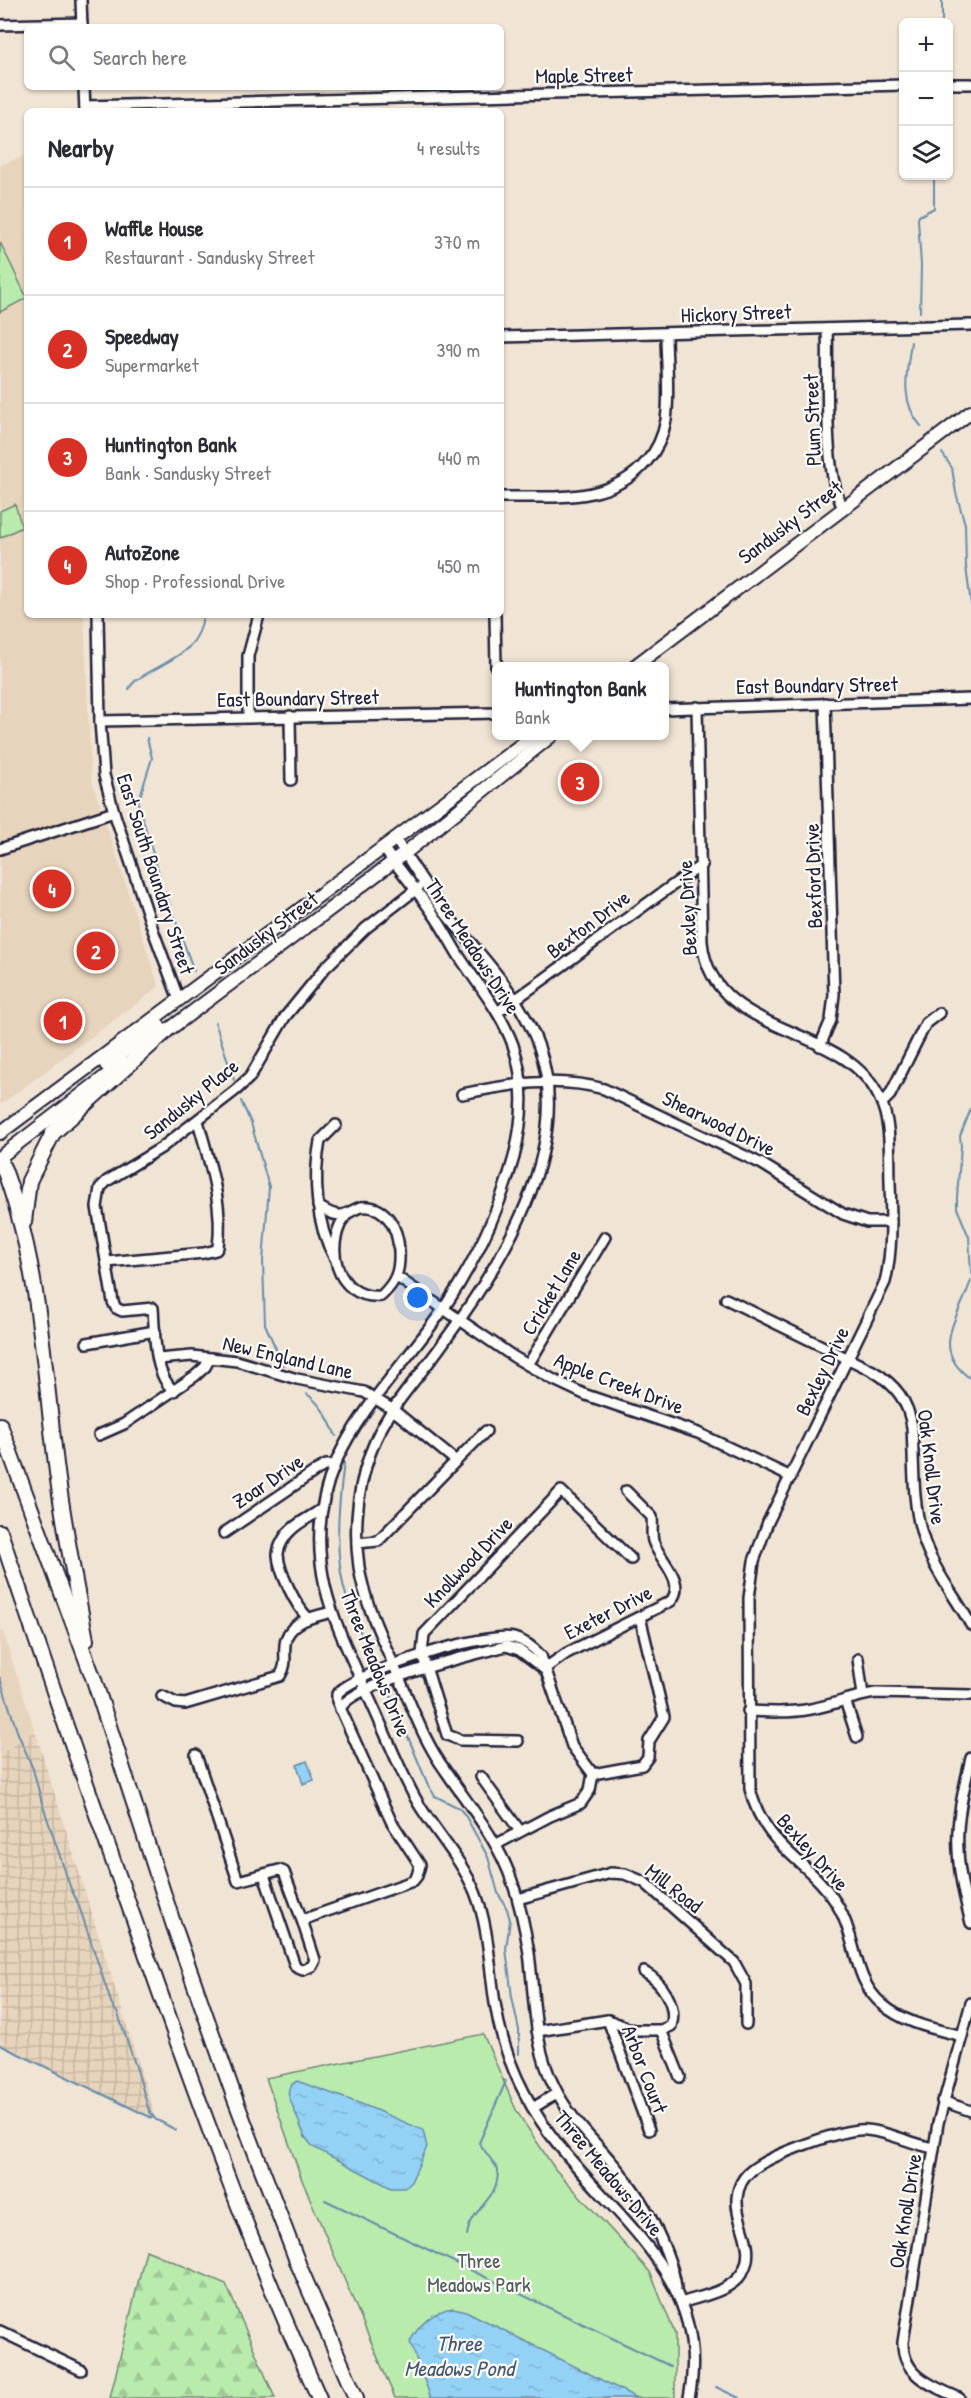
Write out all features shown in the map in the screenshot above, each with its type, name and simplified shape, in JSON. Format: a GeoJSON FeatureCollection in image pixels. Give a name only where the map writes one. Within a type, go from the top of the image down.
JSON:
{"type":"FeatureCollection","features":[{"type":"Feature","properties":{"kind":"highway"},"geometry":{"type":"LineString","coordinates":[[25,1237],[24,1211],[29,1181],[53,1133],[165,1032]]}},
{"type":"Feature","properties":{"kind":"highway"},"geometry":{"type":"LineString","coordinates":[[0,1158],[25,1237],[37,1297],[63,1512],[94,1680]]}},
{"type":"Feature","properties":{"kind":"highway"},"geometry":{"type":"LineString","coordinates":[[0,1425],[94,1680],[174,1926],[235,2100],[295,2255],[356,2398]]}},
{"type":"Feature","properties":{"kind":"highway"},"geometry":{"type":"LineString","coordinates":[[0,1532],[72,1748],[189,2073],[263,2268],[319,2398]]}},
{"type":"Feature","properties":{"kind":"main road","name":"Sandusky Street"},"geometry":{"type":"LineString","coordinates":[[640,662],[971,412]]}},
{"type":"Feature","properties":{"kind":"main road"},"geometry":{"type":"LineString","coordinates":[[515,749],[518,740]]}},
{"type":"Feature","properties":{"kind":"main road","name":"Sandusky Street"},"geometry":{"type":"LineString","coordinates":[[0,1133],[527,740]]}},
{"type":"Feature","properties":{"kind":"main road","name":"Sandusky Street"},"geometry":{"type":"LineString","coordinates":[[0,1158],[74,1099],[405,853],[545,740]]}},
{"type":"Feature","properties":{"kind":"main road"},"geometry":{"type":"LineString","coordinates":[[74,1099],[91,1076],[176,1011],[179,1000]]}},
{"type":"Feature","properties":{"kind":"street"},"geometry":{"type":"LineString","coordinates":[[81,0],[82,24]]}},
{"type":"Feature","properties":{"kind":"street"},"geometry":{"type":"LineString","coordinates":[[0,25],[24,25]]}},
{"type":"Feature","properties":{"kind":"street"},"geometry":{"type":"LineString","coordinates":[[953,84],[971,84]]}},
{"type":"Feature","properties":{"kind":"street","name":"Maple Street"},"geometry":{"type":"LineString","coordinates":[[85,108],[899,85]]}},
{"type":"Feature","properties":{"kind":"street"},"geometry":{"type":"LineString","coordinates":[[84,90],[85,108]]}},
{"type":"Feature","properties":{"kind":"street","name":"Hickory Street"},"geometry":{"type":"LineString","coordinates":[[504,337],[971,325]]}},
{"type":"Feature","properties":{"kind":"street","name":"Plum Street"},"geometry":{"type":"LineString","coordinates":[[827,329],[831,465],[835,493],[843,507]]}},
{"type":"Feature","properties":{"kind":"street"},"geometry":{"type":"LineString","coordinates":[[504,497],[593,494],[623,483],[641,468],[656,448],[666,421],[666,333]]}},
{"type":"Feature","properties":{"kind":"street","name":"East South Boundary Street"},"geometry":{"type":"LineString","coordinates":[[98,618],[100,721],[104,775],[114,812],[166,968],[179,1000]]}},
{"type":"Feature","properties":{"kind":"street"},"geometry":{"type":"LineString","coordinates":[[248,717],[248,656],[257,618]]}},
{"type":"Feature","properties":{"kind":"street"},"geometry":{"type":"LineString","coordinates":[[495,618],[496,662]]}},
{"type":"Feature","properties":{"kind":"street","name":"East Boundary Street"},"geometry":{"type":"LineString","coordinates":[[669,709],[971,699]]}},
{"type":"Feature","properties":{"kind":"street","name":"Bexford Drive"},"geometry":{"type":"LineString","coordinates":[[820,1046],[831,1020],[834,995],[825,703]]}},
{"type":"Feature","properties":{"kind":"street","name":"Bexley Drive"},"geometry":{"type":"LineString","coordinates":[[697,707],[703,948],[706,961],[719,983],[740,1007],[838,1054],[858,1067],[873,1086],[882,1103],[888,1125],[891,1222],[889,1264],[885,1282],[768,1522],[754,1561],[749,1598],[748,1776],[750,1789],[758,1814],[771,1836],[816,1879],[839,1908],[849,1930],[867,1988],[880,2003],[896,2014],[962,2036]]}},
{"type":"Feature","properties":{"kind":"street","name":"East Boundary Street"},"geometry":{"type":"LineString","coordinates":[[100,721],[492,713]]}},
{"type":"Feature","properties":{"kind":"street"},"geometry":{"type":"LineString","coordinates":[[290,716],[291,780]]}},
{"type":"Feature","properties":{"kind":"street"},"geometry":{"type":"LineString","coordinates":[[0,849],[114,812]]}},
{"type":"Feature","properties":{"kind":"street","name":"Three Meadows Drive"},"geometry":{"type":"LineString","coordinates":[[395,839],[442,907],[485,958],[533,1032],[548,1082],[549,1112],[548,1131],[536,1174],[505,1246],[461,1320],[392,1409],[374,1443],[359,1498],[357,1542],[362,1584],[369,1607],[431,1749],[497,1844],[518,1899],[529,1952],[542,2058],[557,2092],[581,2128],[618,2169],[644,2205],[670,2263],[693,2350],[689,2398]]}},
{"type":"Feature","properties":{"kind":"street","name":"Three Meadows Drive"},"geometry":{"type":"LineString","coordinates":[[383,848],[437,920],[497,1012],[513,1045],[522,1083],[521,1123],[507,1181],[475,1256],[444,1307],[373,1398],[344,1443],[334,1465],[322,1509],[321,1558],[332,1612],[366,1691],[415,1797],[457,1859],[475,1892],[489,1945],[500,2029],[509,2057],[533,2108],[551,2136],[571,2160],[646,2243],[676,2288]]}},
{"type":"Feature","properties":{"kind":"street","name":"Bexton Drive"},"geometry":{"type":"LineString","coordinates":[[497,1012],[702,865]]}},
{"type":"Feature","properties":{"kind":"street","name":"Sandusky Place"},"geometry":{"type":"LineString","coordinates":[[155,1331],[153,1308],[122,1311],[116,1308],[97,1207],[100,1188],[107,1181],[161,1148],[198,1121],[250,1077],[289,1012],[347,945],[425,883]]}},
{"type":"Feature","properties":{"kind":"street"},"geometry":{"type":"LineString","coordinates":[[882,1103],[890,1095],[926,1023],[939,1012]]}},
{"type":"Feature","properties":{"kind":"street","name":"Shearwood Drive"},"geometry":{"type":"LineString","coordinates":[[462,1094],[522,1083],[586,1084],[618,1095],[770,1168],[843,1214],[867,1222],[891,1222]]}},
{"type":"Feature","properties":{"kind":"street"},"geometry":{"type":"LineString","coordinates":[[107,1262],[204,1253],[216,1250],[218,1247],[219,1227],[215,1186],[198,1121]]}},
{"type":"Feature","properties":{"kind":"street"},"geometry":{"type":"LineString","coordinates":[[318,1206],[332,1214],[348,1213],[364,1207],[378,1209],[386,1215],[394,1227],[399,1242],[397,1277],[381,1296],[363,1295],[347,1285],[342,1279],[326,1237],[318,1206],[317,1179],[320,1141],[336,1125]]}},
{"type":"Feature","properties":{"kind":"street"},"geometry":{"type":"LineString","coordinates":[[335,1259],[338,1234],[343,1219],[348,1213]]}},
{"type":"Feature","properties":{"kind":"street","name":"Cricket Lane"},"geometry":{"type":"LineString","coordinates":[[528,1365],[605,1238]]}},
{"type":"Feature","properties":{"kind":"street","name":"Apple Creek Drive"},"geometry":{"type":"LineString","coordinates":[[397,1277],[528,1365],[586,1395],[698,1433],[791,1477]]}},
{"type":"Feature","properties":{"kind":"street","name":"Oak Knoll Drive"},"geometry":{"type":"LineString","coordinates":[[726,1299],[848,1358],[894,1386],[905,1402],[912,1427],[917,1507],[922,1535],[935,1565],[971,1625]]}},
{"type":"Feature","properties":{"kind":"street"},"geometry":{"type":"LineString","coordinates":[[87,1343],[155,1331],[158,1359],[164,1378],[174,1391]]}},
{"type":"Feature","properties":{"kind":"street","name":"New England Lane"},"geometry":{"type":"LineString","coordinates":[[158,1359],[174,1356],[237,1360],[297,1379],[358,1390],[392,1409],[456,1461]]}},
{"type":"Feature","properties":{"kind":"street"},"geometry":{"type":"LineString","coordinates":[[99,1435],[124,1424],[174,1391],[201,1371],[210,1358]]}},
{"type":"Feature","properties":{"kind":"street"},"geometry":{"type":"LineString","coordinates":[[357,1542],[378,1541],[486,1431]]}},
{"type":"Feature","properties":{"kind":"street","name":"Zoar Drive"},"geometry":{"type":"LineString","coordinates":[[224,1533],[317,1470],[326,1465],[334,1465]]}},
{"type":"Feature","properties":{"kind":"street","name":"Knollwood Drive"},"geometry":{"type":"LineString","coordinates":[[422,1654],[424,1634],[561,1491],[631,1559]]}},
{"type":"Feature","properties":{"kind":"street","name":"Exeter Drive"},"geometry":{"type":"LineString","coordinates":[[544,1669],[567,1653],[671,1601],[677,1589],[652,1540],[652,1517],[626,1491]]}},
{"type":"Feature","properties":{"kind":"street"},"geometry":{"type":"LineString","coordinates":[[308,1618],[299,1609],[285,1578],[278,1555],[282,1541],[291,1530],[322,1509]]}},
{"type":"Feature","properties":{"kind":"street"},"geometry":{"type":"LineString","coordinates":[[162,1696],[176,1703],[185,1704],[280,1676],[285,1669],[286,1638],[302,1620],[332,1612]]}},
{"type":"Feature","properties":{"kind":"street"},"geometry":{"type":"LineString","coordinates":[[592,1774],[642,1765],[648,1757],[649,1741],[664,1717],[640,1617]]}},
{"type":"Feature","properties":{"kind":"street"},"geometry":{"type":"LineString","coordinates":[[302,1920],[413,1881],[420,1865],[390,1821],[340,1709],[337,1694],[361,1679],[422,1654],[494,1638],[514,1638],[532,1646],[541,1656],[572,1746],[592,1774],[590,1790],[581,1803],[497,1844]]}},
{"type":"Feature","properties":{"kind":"street"},"geometry":{"type":"LineString","coordinates":[[340,1709],[345,1702],[398,1675],[506,1646],[519,1650],[544,1669]]}},
{"type":"Feature","properties":{"kind":"street"},"geometry":{"type":"LineString","coordinates":[[422,1654],[447,1735],[460,1740],[518,1741]]}},
{"type":"Feature","properties":{"kind":"street"},"geometry":{"type":"LineString","coordinates":[[858,1659],[863,1695]]}},
{"type":"Feature","properties":{"kind":"street"},"geometry":{"type":"LineString","coordinates":[[748,1711],[791,1711],[863,1695],[971,1695]]}},
{"type":"Feature","properties":{"kind":"street"},"geometry":{"type":"LineString","coordinates":[[845,1700],[856,1737]]}},
{"type":"Feature","properties":{"kind":"street"},"geometry":{"type":"LineString","coordinates":[[196,1755],[238,1881],[279,1870],[284,1872],[315,1960],[312,1966],[303,1970],[296,1967],[264,1875]]}},
{"type":"Feature","properties":{"kind":"street"},"geometry":{"type":"LineString","coordinates":[[971,1758],[958,1820],[957,1848],[971,1923]]}},
{"type":"Feature","properties":{"kind":"street"},"geometry":{"type":"LineString","coordinates":[[481,1777],[520,1831]]}},
{"type":"Feature","properties":{"kind":"street","name":"Mill Road"},"geometry":{"type":"LineString","coordinates":[[518,1899],[604,1874],[618,1873],[638,1878],[650,1886],[734,1962],[746,1984],[746,2024]]}},
{"type":"Feature","properties":{"kind":"street"},"geometry":{"type":"LineString","coordinates":[[537,2031],[608,2020],[633,2030],[661,2030],[671,2026],[673,2014],[663,1988],[654,1978],[644,1972]]}},
{"type":"Feature","properties":{"kind":"street","name":"Oak Knoll Drive"},"geometry":{"type":"LineString","coordinates":[[959,2398],[915,2374],[905,2360],[903,2348],[942,2101],[971,2003]]}},
{"type":"Feature","properties":{"kind":"street","name":"Arbor Court"},"geometry":{"type":"LineString","coordinates":[[608,2020],[649,2130]]}},
{"type":"Feature","properties":{"kind":"street"},"geometry":{"type":"LineString","coordinates":[[661,2030],[680,2077]]}},
{"type":"Feature","properties":{"kind":"street"},"geometry":{"type":"LineString","coordinates":[[533,2108],[557,2092]]}},
{"type":"Feature","properties":{"kind":"street"},"geometry":{"type":"LineString","coordinates":[[942,2101],[971,2111]]}},
{"type":"Feature","properties":{"kind":"street"},"geometry":{"type":"LineString","coordinates":[[681,2303],[728,2286],[743,2271],[748,2252],[737,2208],[737,2194],[742,2182],[755,2168],[845,2131],[867,2130],[934,2148]]}},
{"type":"Feature","properties":{"kind":"street"},"geometry":{"type":"LineString","coordinates":[[0,2331],[81,2370]]}},
{"type":"Feature","properties":{"kind":"shaded area"},"geometry":{"type":"Polygon","coordinates":[[[24,156],[24,618],[84,618],[91,778],[159,987],[0,1105],[0,165],[24,156]]]}},
{"type":"Feature","properties":{"kind":"shaded area"},"geometry":{"type":"Polygon","coordinates":[[[0,1623],[35,1731],[0,1754],[0,1623]]]}},
{"type":"Feature","properties":{"kind":"shaded area"},"geometry":{"type":"Polygon","coordinates":[[[35,1731],[156,2120],[0,2045],[0,1754],[35,1731]]]}},
{"type":"Feature","properties":{"kind":"green space"},"geometry":{"type":"Polygon","coordinates":[[[0,242],[24,292],[24,300],[0,312],[0,242]]]}},
{"type":"Feature","properties":{"kind":"green space"},"geometry":{"type":"Polygon","coordinates":[[[15,504],[22,527],[0,538],[0,511],[15,504]]]}},
{"type":"Feature","properties":{"kind":"green space","name":"Three Meadows Park"},"geometry":{"type":"Polygon","coordinates":[[[483,2034],[517,2112],[555,2169],[650,2272],[675,2334],[675,2398],[395,2398],[302,2180],[266,2078],[483,2034]]]}},
{"type":"Feature","properties":{"kind":"green space"},"geometry":{"type":"Polygon","coordinates":[[[146,2250],[226,2284],[275,2398],[110,2398],[146,2250]]]}},
{"type":"Feature","properties":{"kind":"water"},"geometry":{"type":"Polygon","coordinates":[[[307,1761],[314,1780],[303,1784],[297,1765],[307,1761]]]}},
{"type":"Feature","properties":{"kind":"water"},"geometry":{"type":"Polygon","coordinates":[[[297,2081],[364,2105],[423,2130],[427,2147],[410,2184],[404,2188],[391,2188],[313,2147],[305,2137],[289,2097],[290,2088],[297,2081]]]}},
{"type":"Feature","properties":{"kind":"water","name":"Three Meadows Pond"},"geometry":{"type":"Polygon","coordinates":[[[446,2309],[466,2311],[637,2398],[431,2398],[410,2342],[428,2319],[446,2309]]]}},
{"type":"Feature","properties":{"kind":"waterway"},"geometry":{"type":"LineString","coordinates":[[942,0],[942,18]]}},
{"type":"Feature","properties":{"kind":"waterway"},"geometry":{"type":"LineString","coordinates":[[920,312],[921,265],[918,219],[919,216],[934,208],[934,180]]}},
{"type":"Feature","properties":{"kind":"waterway"},"geometry":{"type":"LineString","coordinates":[[911,342],[907,396],[914,416],[921,426]]}},
{"type":"Feature","properties":{"kind":"waterway"},"geometry":{"type":"LineString","coordinates":[[942,453],[952,468],[965,524],[966,567],[971,604]]}},
{"type":"Feature","properties":{"kind":"waterway"},"geometry":{"type":"LineString","coordinates":[[129,689],[138,679],[184,652],[197,637],[202,618]]}},
{"type":"Feature","properties":{"kind":"waterway"},"geometry":{"type":"LineString","coordinates":[[147,738],[152,758],[138,803],[159,874]]}},
{"type":"Feature","properties":{"kind":"waterway"},"geometry":{"type":"LineString","coordinates":[[165,892],[194,971]]}},
{"type":"Feature","properties":{"kind":"waterway"},"geometry":{"type":"LineString","coordinates":[[215,1022],[234,1080]]}},
{"type":"Feature","properties":{"kind":"waterway"},"geometry":{"type":"LineString","coordinates":[[241,1101],[251,1123],[269,1187],[263,1261],[265,1324],[283,1365]]}},
{"type":"Feature","properties":{"kind":"waterway"},"geometry":{"type":"LineString","coordinates":[[971,1109],[960,1136],[957,1197],[957,1208],[969,1237],[971,1274]]}},
{"type":"Feature","properties":{"kind":"waterway"},"geometry":{"type":"LineString","coordinates":[[971,1280],[955,1319],[949,1344],[951,1356],[958,1367],[971,1379]]}},
{"type":"Feature","properties":{"kind":"waterway"},"geometry":{"type":"LineString","coordinates":[[307,1394],[321,1408],[336,1436]]}},
{"type":"Feature","properties":{"kind":"waterway"},"geometry":{"type":"LineString","coordinates":[[344,1463],[338,1533],[340,1568],[348,1602],[374,1661]]}},
{"type":"Feature","properties":{"kind":"waterway"},"geometry":{"type":"LineString","coordinates":[[0,1678],[17,1731],[33,1769],[71,1889],[78,1903],[112,2005],[118,2014],[149,2111],[156,2120]]}},
{"type":"Feature","properties":{"kind":"waterway"},"geometry":{"type":"LineString","coordinates":[[389,1691],[428,1785],[435,1796],[459,1808],[465,1815],[488,1857],[498,1893],[507,1909],[510,1920],[506,1949],[519,2030],[519,2054]]}},
{"type":"Feature","properties":{"kind":"waterway"},"geometry":{"type":"LineString","coordinates":[[0,2045],[152,2118]]}},
{"type":"Feature","properties":{"kind":"waterway"},"geometry":{"type":"LineString","coordinates":[[467,2235],[474,2217],[490,2196],[497,2180],[498,2169],[479,2143],[506,2081]]}},
{"type":"Feature","properties":{"kind":"waterway"},"geometry":{"type":"LineString","coordinates":[[157,2120],[176,2130]]}},
{"type":"Feature","properties":{"kind":"waterway"},"geometry":{"type":"LineString","coordinates":[[325,2200],[670,2366]]}},
{"type":"Feature","properties":{"kind":"waterway"},"geometry":{"type":"LineString","coordinates":[[716,2387],[739,2398]]}},
{"type":"Feature","properties":{"kind":"place","name":"Huntington Bank"},"geometry":{"type":"Point","coordinates":[580,782]}},
{"type":"Feature","properties":{"kind":"place","name":"AutoZone"},"geometry":{"type":"Point","coordinates":[52,889]}},
{"type":"Feature","properties":{"kind":"place","name":"Speedway"},"geometry":{"type":"Point","coordinates":[96,951]}},
{"type":"Feature","properties":{"kind":"place","name":"Waffle House"},"geometry":{"type":"Point","coordinates":[63,1021]}}]}
